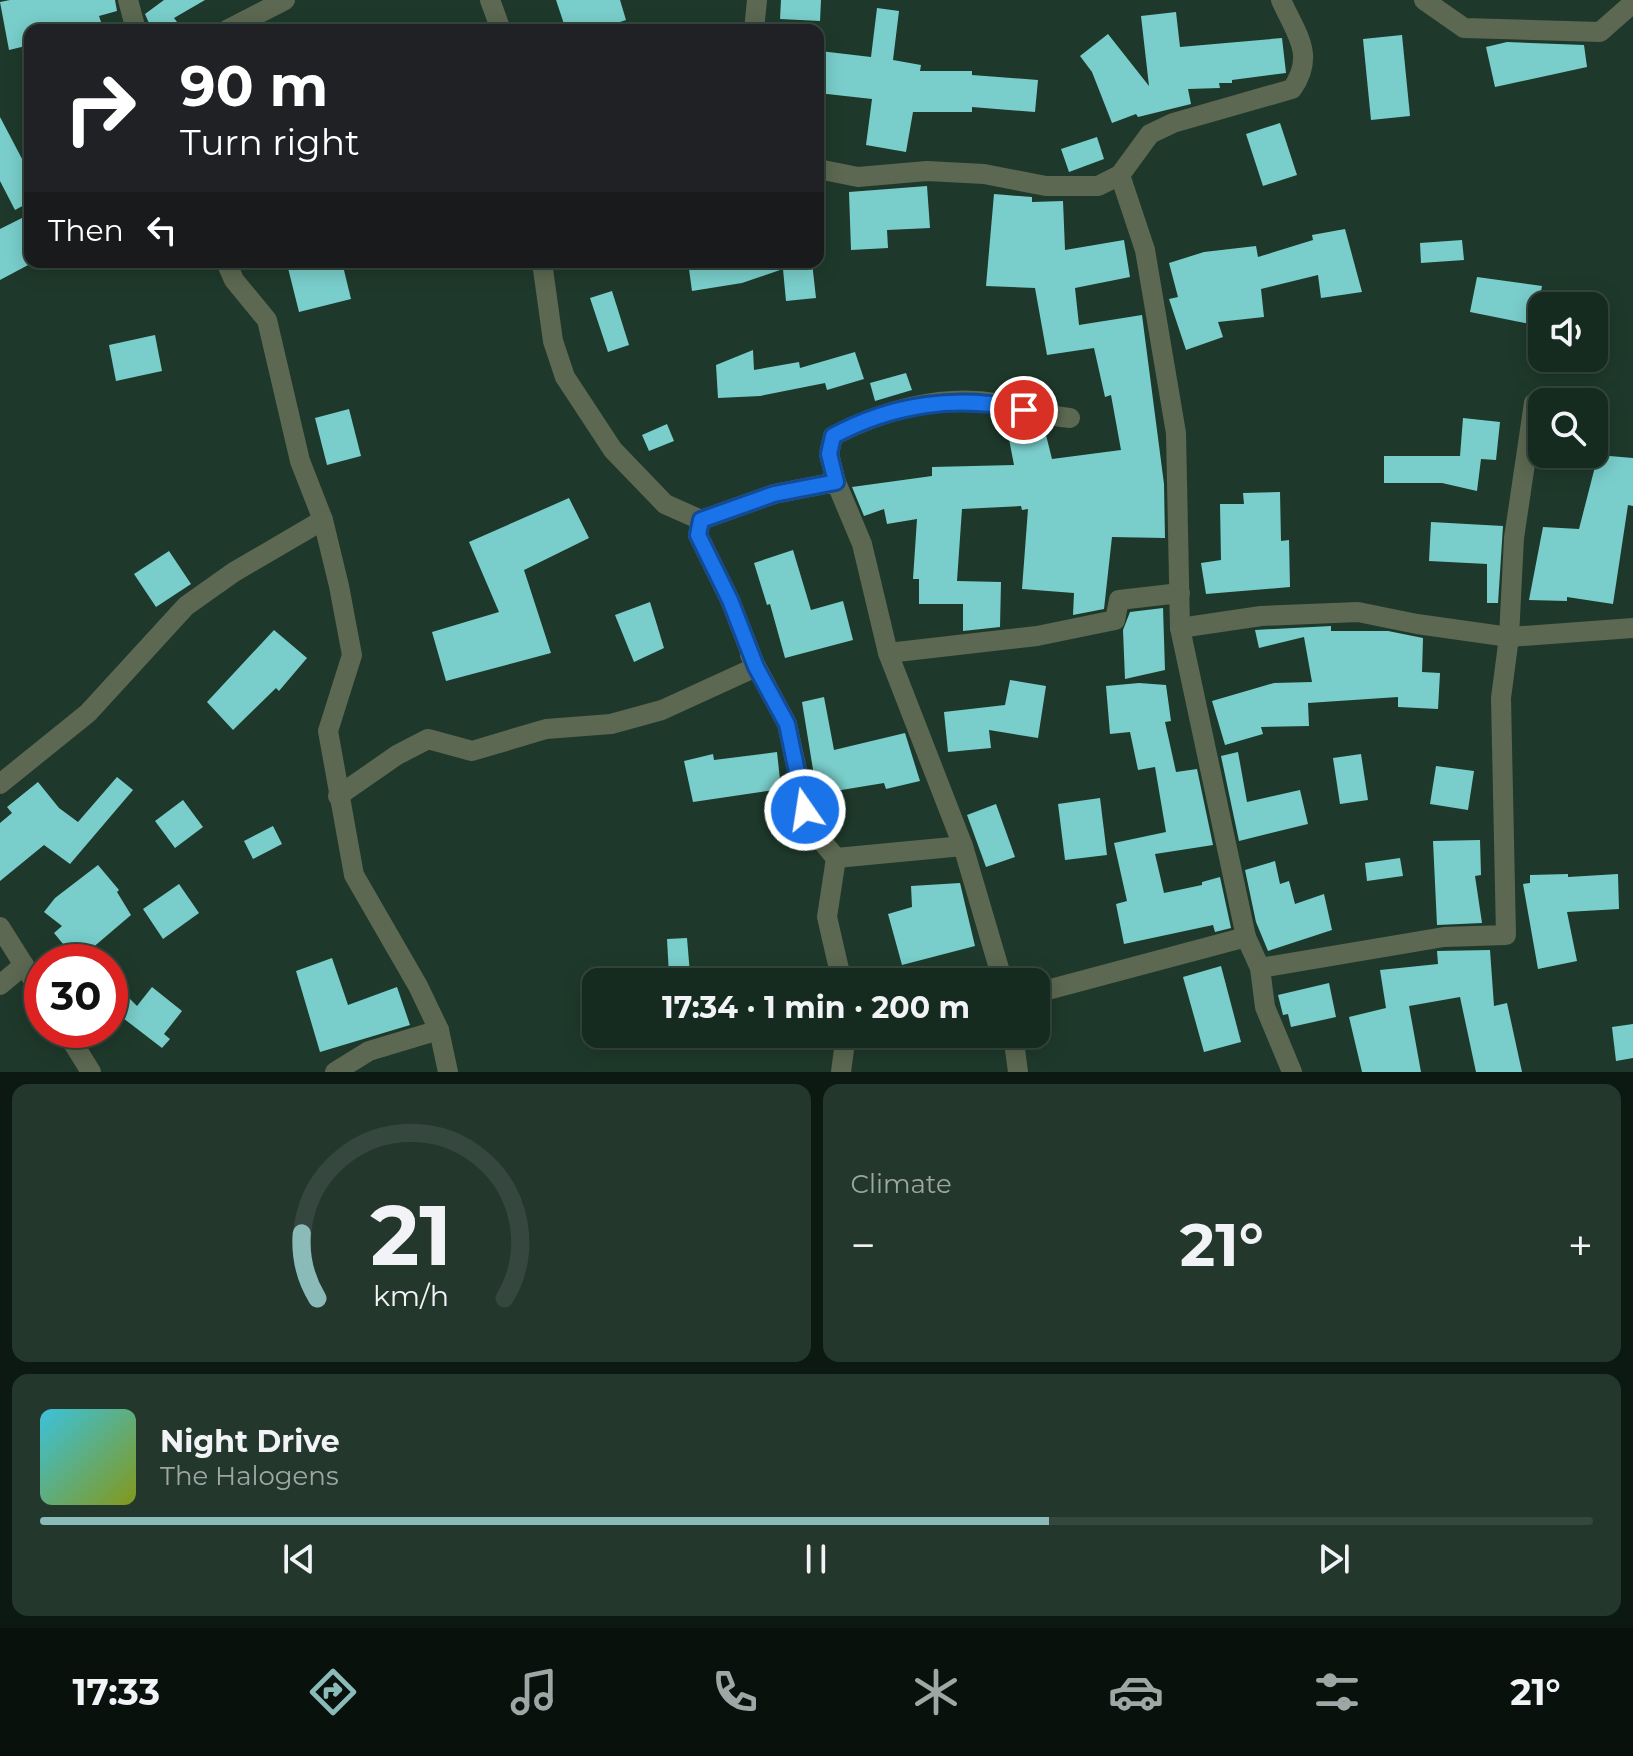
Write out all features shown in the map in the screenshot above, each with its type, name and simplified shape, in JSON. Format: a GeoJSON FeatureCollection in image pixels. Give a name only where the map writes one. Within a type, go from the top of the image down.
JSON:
{"type":"FeatureCollection","features":[{"type":"Feature","properties":{"kind":"street"},"geometry":{"type":"LineString","coordinates":[[128,0],[134,24]]}},
{"type":"Feature","properties":{"kind":"street"},"geometry":{"type":"LineString","coordinates":[[239,24],[285,0]]}},
{"type":"Feature","properties":{"kind":"street"},"geometry":{"type":"LineString","coordinates":[[490,0],[499,24]]}},
{"type":"Feature","properties":{"kind":"street"},"geometry":{"type":"LineString","coordinates":[[755,24],[757,0]]}},
{"type":"Feature","properties":{"kind":"street"},"geometry":{"type":"LineString","coordinates":[[824,170],[858,177],[927,171],[984,174],[1046,186],[1098,186],[1120,175],[1150,134],[1173,123],[1292,89],[1303,73],[1303,47],[1281,0]]}},
{"type":"Feature","properties":{"kind":"street"},"geometry":{"type":"LineString","coordinates":[[1424,0],[1464,28],[1600,32],[1633,3]]}},
{"type":"Feature","properties":{"kind":"street"},"geometry":{"type":"LineString","coordinates":[[1120,175],[1145,250],[1174,420],[1180,628],[1246,937],[1260,968],[1265,1007],[1292,1072]]}},
{"type":"Feature","properties":{"kind":"street"},"geometry":{"type":"LineString","coordinates":[[229,268],[234,280],[267,320],[300,461],[323,520],[352,655],[328,731],[354,875],[402,954],[439,1030],[448,1072]]}},
{"type":"Feature","properties":{"kind":"street"},"geometry":{"type":"LineString","coordinates":[[543,268],[553,341],[565,377],[613,450],[665,504],[701,520],[774,494],[836,482]]}},
{"type":"Feature","properties":{"kind":"street"},"geometry":{"type":"LineString","coordinates":[[999,968],[963,846],[888,653],[862,544],[836,482],[829,454],[833,436],[864,419],[948,401],[994,403],[1070,418]]}},
{"type":"Feature","properties":{"kind":"street"},"geometry":{"type":"LineString","coordinates":[[1260,968],[1444,937],[1506,935],[1501,698],[1509,637],[1514,538],[1528,444]]}},
{"type":"Feature","properties":{"kind":"street"},"geometry":{"type":"LineString","coordinates":[[0,784],[88,713],[186,606],[234,572],[323,520]]}},
{"type":"Feature","properties":{"kind":"street"},"geometry":{"type":"LineString","coordinates":[[701,520],[698,535],[730,600],[756,667],[787,724],[809,826],[836,858],[827,917],[839,968]]}},
{"type":"Feature","properties":{"kind":"street"},"geometry":{"type":"LineString","coordinates":[[888,653],[1037,636],[1115,620],[1119,600],[1180,593]]}},
{"type":"Feature","properties":{"kind":"street"},"geometry":{"type":"LineString","coordinates":[[1180,628],[1261,616],[1358,612],[1509,637],[1633,628]]}},
{"type":"Feature","properties":{"kind":"street"},"geometry":{"type":"LineString","coordinates":[[338,796],[428,739],[472,751],[546,729],[611,724],[662,710],[756,667]]}},
{"type":"Feature","properties":{"kind":"street"},"geometry":{"type":"LineString","coordinates":[[836,858],[963,846]]}},
{"type":"Feature","properties":{"kind":"street"},"geometry":{"type":"LineString","coordinates":[[0,927],[24,965],[0,985]]}},
{"type":"Feature","properties":{"kind":"street"},"geometry":{"type":"LineString","coordinates":[[1050,989],[1246,937]]}},
{"type":"Feature","properties":{"kind":"street"},"geometry":{"type":"LineString","coordinates":[[335,1072],[369,1051],[439,1030]]}},
{"type":"Feature","properties":{"kind":"street"},"geometry":{"type":"LineString","coordinates":[[76,1048],[91,1072]]}},
{"type":"Feature","properties":{"kind":"street"},"geometry":{"type":"LineString","coordinates":[[841,1072],[844,1048]]}},
{"type":"Feature","properties":{"kind":"street"},"geometry":{"type":"LineString","coordinates":[[1015,1048],[1018,1072]]}},
{"type":"Feature","properties":{"kind":"building"},"geometry":{"type":"Polygon","coordinates":[[[115,0],[117,11],[99,16],[101,22],[96,24],[24,24],[24,46],[9,50],[0,2],[115,0]]]}},
{"type":"Feature","properties":{"kind":"building"},"geometry":{"type":"Polygon","coordinates":[[[164,0],[205,0],[174,18],[178,24],[149,24],[145,14],[164,0]]]}},
{"type":"Feature","properties":{"kind":"building"},"geometry":{"type":"Polygon","coordinates":[[[556,0],[620,0],[626,20],[614,24],[564,24],[556,0]]]}},
{"type":"Feature","properties":{"kind":"building"},"geometry":{"type":"Polygon","coordinates":[[[781,0],[821,0],[820,21],[780,19],[781,0]]]}},
{"type":"Feature","properties":{"kind":"building"},"geometry":{"type":"Polygon","coordinates":[[[877,8],[899,11],[893,60],[921,65],[920,71],[972,71],[972,75],[1038,80],[1035,112],[972,107],[972,112],[913,112],[906,152],[866,145],[872,99],[824,94],[824,51],[871,57],[877,8]]]}},
{"type":"Feature","properties":{"kind":"building"},"geometry":{"type":"Polygon","coordinates":[[[1176,12],[1180,47],[1282,38],[1286,73],[1232,80],[1232,83],[1219,83],[1220,88],[1188,89],[1191,104],[1138,117],[1136,114],[1112,123],[1092,72],[1080,56],[1108,34],[1149,86],[1141,16],[1176,12]]]}},
{"type":"Feature","properties":{"kind":"building"},"geometry":{"type":"Polygon","coordinates":[[[1402,35],[1410,116],[1371,120],[1363,39],[1402,35]]]}},
{"type":"Feature","properties":{"kind":"building"},"geometry":{"type":"Polygon","coordinates":[[[1507,42],[1584,45],[1587,67],[1495,87],[1486,47],[1507,42]]]}},
{"type":"Feature","properties":{"kind":"building"},"geometry":{"type":"Polygon","coordinates":[[[0,117],[24,163],[24,205],[15,210],[0,181],[0,117]]]}},
{"type":"Feature","properties":{"kind":"building"},"geometry":{"type":"Polygon","coordinates":[[[1280,123],[1297,175],[1263,186],[1246,134],[1280,123]]]}},
{"type":"Feature","properties":{"kind":"building"},"geometry":{"type":"Polygon","coordinates":[[[1097,137],[1104,159],[1069,172],[1061,149],[1097,137]]]}},
{"type":"Feature","properties":{"kind":"building"},"geometry":{"type":"Polygon","coordinates":[[[927,186],[930,228],[887,230],[888,248],[851,250],[849,192],[927,186]]]}},
{"type":"Feature","properties":{"kind":"building"},"geometry":{"type":"Polygon","coordinates":[[[994,194],[1032,197],[1032,202],[1063,201],[1065,250],[1124,240],[1130,277],[1075,288],[1079,325],[1142,315],[1164,484],[1165,538],[1112,537],[1104,609],[1073,615],[1074,593],[1022,589],[1028,509],[1022,510],[1021,506],[962,509],[957,581],[1001,582],[1000,627],[963,631],[963,604],[919,604],[919,579],[913,579],[917,519],[887,524],[884,509],[864,516],[852,487],[932,476],[932,467],[1014,465],[1009,439],[1045,431],[1052,459],[1121,450],[1111,395],[1105,397],[1094,348],[1047,355],[1035,288],[986,286],[994,194]]]}},
{"type":"Feature","properties":{"kind":"building"},"geometry":{"type":"Polygon","coordinates":[[[22,218],[24,222],[24,267],[0,280],[0,229],[22,218]]]}},
{"type":"Feature","properties":{"kind":"building"},"geometry":{"type":"Polygon","coordinates":[[[1345,229],[1362,292],[1321,298],[1318,275],[1261,289],[1264,317],[1218,322],[1223,337],[1186,350],[1169,299],[1178,297],[1169,263],[1204,252],[1256,246],[1258,257],[1313,240],[1312,235],[1345,229]]]}},
{"type":"Feature","properties":{"kind":"building"},"geometry":{"type":"Polygon","coordinates":[[[1462,240],[1464,260],[1421,263],[1420,243],[1462,240]]]}},
{"type":"Feature","properties":{"kind":"building"},"geometry":{"type":"Polygon","coordinates":[[[288,268],[343,268],[351,299],[299,312],[288,268]]]}},
{"type":"Feature","properties":{"kind":"building"},"geometry":{"type":"Polygon","coordinates":[[[689,268],[813,268],[816,298],[786,301],[783,269],[742,283],[692,291],[689,268]]]}},
{"type":"Feature","properties":{"kind":"building"},"geometry":{"type":"Polygon","coordinates":[[[1477,277],[1542,286],[1541,292],[1528,292],[1528,324],[1470,312],[1477,277]]]}},
{"type":"Feature","properties":{"kind":"building"},"geometry":{"type":"Polygon","coordinates":[[[612,291],[629,345],[608,352],[590,298],[612,291]]]}},
{"type":"Feature","properties":{"kind":"building"},"geometry":{"type":"Polygon","coordinates":[[[155,335],[162,371],[116,381],[109,345],[155,335]]]}},
{"type":"Feature","properties":{"kind":"building"},"geometry":{"type":"Polygon","coordinates":[[[753,350],[754,370],[799,362],[800,368],[855,352],[864,379],[827,390],[825,383],[760,396],[718,398],[716,365],[753,350]]]}},
{"type":"Feature","properties":{"kind":"building"},"geometry":{"type":"Polygon","coordinates":[[[906,373],[912,390],[875,401],[870,383],[906,373]]]}},
{"type":"Feature","properties":{"kind":"building"},"geometry":{"type":"Polygon","coordinates":[[[349,409],[361,456],[327,465],[315,418],[349,409]]]}},
{"type":"Feature","properties":{"kind":"building"},"geometry":{"type":"Polygon","coordinates":[[[1463,418],[1500,422],[1496,460],[1481,459],[1477,491],[1442,483],[1384,483],[1384,456],[1460,456],[1463,418]]]}},
{"type":"Feature","properties":{"kind":"building"},"geometry":{"type":"Polygon","coordinates":[[[667,424],[674,441],[649,451],[642,435],[667,424]]]}},
{"type":"Feature","properties":{"kind":"building"},"geometry":{"type":"Polygon","coordinates":[[[1608,456],[1633,458],[1633,506],[1628,505],[1613,604],[1567,597],[1567,601],[1529,600],[1543,527],[1579,529],[1595,468],[1608,468],[1608,456]]]}},
{"type":"Feature","properties":{"kind":"building"},"geometry":{"type":"Polygon","coordinates":[[[1280,492],[1281,541],[1289,540],[1290,587],[1206,594],[1201,563],[1221,560],[1220,504],[1244,504],[1243,493],[1280,492]]]}},
{"type":"Feature","properties":{"kind":"building"},"geometry":{"type":"Polygon","coordinates":[[[569,498],[589,538],[524,570],[551,653],[446,681],[432,632],[499,612],[469,542],[569,498]]]}},
{"type":"Feature","properties":{"kind":"building"},"geometry":{"type":"Polygon","coordinates":[[[1431,522],[1503,526],[1498,603],[1487,603],[1487,564],[1429,561],[1431,522]]]}},
{"type":"Feature","properties":{"kind":"building"},"geometry":{"type":"Polygon","coordinates":[[[793,550],[811,610],[843,601],[853,640],[785,658],[770,604],[767,605],[754,563],[793,550]]]}},
{"type":"Feature","properties":{"kind":"building"},"geometry":{"type":"Polygon","coordinates":[[[169,551],[191,584],[156,607],[134,574],[169,551]]]}},
{"type":"Feature","properties":{"kind":"building"},"geometry":{"type":"Polygon","coordinates":[[[650,602],[664,648],[634,662],[615,615],[650,602]]]}},
{"type":"Feature","properties":{"kind":"building"},"geometry":{"type":"Polygon","coordinates":[[[1163,608],[1165,670],[1125,679],[1123,630],[1130,612],[1163,608]]]}},
{"type":"Feature","properties":{"kind":"building"},"geometry":{"type":"Polygon","coordinates":[[[1331,626],[1331,631],[1388,631],[1423,638],[1422,672],[1440,673],[1438,709],[1398,707],[1398,697],[1308,703],[1309,726],[1261,727],[1263,734],[1225,745],[1212,701],[1274,683],[1312,682],[1304,637],[1259,648],[1255,630],[1331,626]]]}},
{"type":"Feature","properties":{"kind":"building"},"geometry":{"type":"Polygon","coordinates":[[[274,630],[307,658],[279,691],[276,688],[233,730],[207,702],[274,630]]]}},
{"type":"Feature","properties":{"kind":"building"},"geometry":{"type":"Polygon","coordinates":[[[1010,680],[1046,686],[1038,738],[989,730],[991,748],[948,752],[944,712],[1005,705],[1010,680]]]}},
{"type":"Feature","properties":{"kind":"building"},"geometry":{"type":"Polygon","coordinates":[[[1139,683],[1166,685],[1171,721],[1165,722],[1176,772],[1197,769],[1213,845],[1155,854],[1164,893],[1202,885],[1202,882],[1220,877],[1231,928],[1215,932],[1213,925],[1124,944],[1116,904],[1127,901],[1114,843],[1166,832],[1155,767],[1138,770],[1130,732],[1110,734],[1106,686],[1139,683]]]}},
{"type":"Feature","properties":{"kind":"building"},"geometry":{"type":"Polygon","coordinates":[[[824,697],[834,750],[905,733],[920,781],[886,789],[884,783],[817,794],[802,702],[824,697]]]}},
{"type":"Feature","properties":{"kind":"building"},"geometry":{"type":"Polygon","coordinates":[[[777,752],[781,789],[693,802],[684,761],[713,754],[714,760],[777,752]]]}},
{"type":"Feature","properties":{"kind":"building"},"geometry":{"type":"Polygon","coordinates":[[[1238,752],[1247,802],[1300,790],[1308,824],[1239,841],[1221,756],[1238,752]]]}},
{"type":"Feature","properties":{"kind":"building"},"geometry":{"type":"Polygon","coordinates":[[[1361,754],[1368,800],[1340,804],[1333,758],[1361,754]]]}},
{"type":"Feature","properties":{"kind":"building"},"geometry":{"type":"Polygon","coordinates":[[[1436,766],[1474,771],[1468,810],[1430,804],[1436,766]]]}},
{"type":"Feature","properties":{"kind":"building"},"geometry":{"type":"Polygon","coordinates":[[[117,777],[133,790],[70,864],[44,845],[0,881],[0,823],[12,813],[7,807],[38,782],[59,808],[78,822],[117,777]]]}},
{"type":"Feature","properties":{"kind":"building"},"geometry":{"type":"Polygon","coordinates":[[[1100,798],[1107,855],[1065,860],[1058,804],[1100,798]]]}},
{"type":"Feature","properties":{"kind":"building"},"geometry":{"type":"Polygon","coordinates":[[[183,800],[203,827],[175,848],[155,821],[183,800]]]}},
{"type":"Feature","properties":{"kind":"building"},"geometry":{"type":"Polygon","coordinates":[[[996,804],[1015,857],[986,867],[967,815],[996,804]]]}},
{"type":"Feature","properties":{"kind":"building"},"geometry":{"type":"Polygon","coordinates":[[[273,826],[282,844],[253,859],[244,841],[273,826]]]}},
{"type":"Feature","properties":{"kind":"building"},"geometry":{"type":"Polygon","coordinates":[[[1480,840],[1481,875],[1475,876],[1482,923],[1437,925],[1433,841],[1480,840]]]}},
{"type":"Feature","properties":{"kind":"building"},"geometry":{"type":"Polygon","coordinates":[[[1400,858],[1403,876],[1367,881],[1365,863],[1400,858]]]}},
{"type":"Feature","properties":{"kind":"building"},"geometry":{"type":"Polygon","coordinates":[[[1275,861],[1280,884],[1289,881],[1295,904],[1324,894],[1332,930],[1268,951],[1256,922],[1245,870],[1275,861]]]}},
{"type":"Feature","properties":{"kind":"building"},"geometry":{"type":"Polygon","coordinates":[[[98,865],[119,890],[117,892],[131,915],[97,944],[63,944],[54,933],[62,926],[44,912],[55,898],[98,865]]]}},
{"type":"Feature","properties":{"kind":"building"},"geometry":{"type":"Polygon","coordinates":[[[1568,874],[1568,877],[1618,874],[1619,909],[1567,912],[1577,961],[1538,969],[1523,884],[1530,883],[1530,875],[1568,874]]]}},
{"type":"Feature","properties":{"kind":"building"},"geometry":{"type":"Polygon","coordinates":[[[960,883],[975,946],[902,965],[888,914],[912,907],[911,886],[960,883]]]}},
{"type":"Feature","properties":{"kind":"building"},"geometry":{"type":"Polygon","coordinates":[[[179,884],[199,913],[163,939],[143,909],[179,884]]]}},
{"type":"Feature","properties":{"kind":"building"},"geometry":{"type":"Polygon","coordinates":[[[687,938],[690,968],[669,968],[667,939],[687,938]]]}},
{"type":"Feature","properties":{"kind":"building"},"geometry":{"type":"Polygon","coordinates":[[[1490,950],[1494,1006],[1507,1003],[1522,1072],[1476,1072],[1460,997],[1409,1006],[1421,1072],[1362,1072],[1349,1017],[1386,1008],[1380,970],[1438,964],[1437,951],[1490,950]]]}},
{"type":"Feature","properties":{"kind":"building"},"geometry":{"type":"Polygon","coordinates":[[[332,958],[348,1005],[397,987],[410,1025],[320,1052],[296,971],[332,958]]]}},
{"type":"Feature","properties":{"kind":"building"},"geometry":{"type":"Polygon","coordinates":[[[1221,966],[1241,1042],[1204,1052],[1183,977],[1221,966]]]}},
{"type":"Feature","properties":{"kind":"building"},"geometry":{"type":"Polygon","coordinates":[[[1329,983],[1336,1017],[1291,1027],[1288,1014],[1283,1015],[1278,995],[1329,983]]]}},
{"type":"Feature","properties":{"kind":"building"},"geometry":{"type":"Polygon","coordinates":[[[152,987],[182,1011],[164,1034],[170,1039],[162,1048],[128,1022],[128,997],[137,1006],[152,987]]]}},
{"type":"Feature","properties":{"kind":"building"},"geometry":{"type":"Polygon","coordinates":[[[1633,1024],[1633,1058],[1616,1061],[1612,1027],[1633,1024]]]}},
{"type":"Feature","properties":{"kind":"route"},"geometry":{"type":"LineString","coordinates":[[805,810],[787,724],[756,667],[730,600],[698,535],[701,520],[774,494],[836,482],[829,454],[833,436],[864,419],[948,401],[994,403],[1024,410]]}}]}
